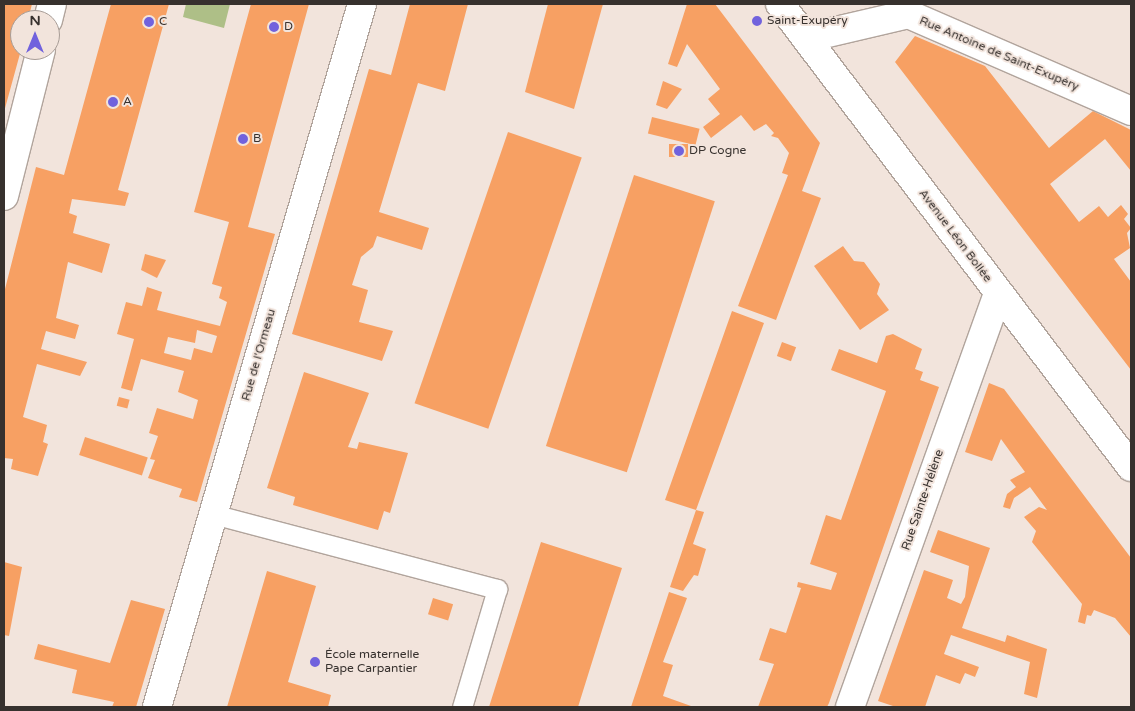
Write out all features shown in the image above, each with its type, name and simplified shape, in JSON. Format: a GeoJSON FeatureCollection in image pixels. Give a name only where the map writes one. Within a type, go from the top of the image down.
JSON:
{"type":"FeatureCollection","features":[{"type":"Feature","properties":{"kind":"street","name":"Rue de l'Ormeau"},"geometry":{"type":"LineString","coordinates":[[157,707],[362,4]]}},
{"type":"Feature","properties":{"kind":"street","name":"Avenue Léon Bollée"},"geometry":{"type":"LineString","coordinates":[[780,4],[1131,467]]}},
{"type":"Feature","properties":{"kind":"street","name":"Rue Antoine de Saint-Exupéry"},"geometry":{"type":"LineString","coordinates":[[806,38],[908,14],[1131,111]]}},
{"type":"Feature","properties":{"kind":"street"},"geometry":{"type":"LineString","coordinates":[[4,196],[38,60]]}},
{"type":"Feature","properties":{"kind":"street","name":"Rue Sainte-Hélène"},"geometry":{"type":"LineString","coordinates":[[850,707],[998,294]]}},
{"type":"Feature","properties":{"kind":"lane"},"geometry":{"type":"LineString","coordinates":[[213,514],[497,589],[462,707]]}},
{"type":"Feature","properties":{"kind":"green space"},"geometry":{"type":"Polygon","coordinates":[[[186,4],[230,4],[224,28],[183,17],[186,4]]]}},
{"type":"Feature","properties":{"kind":"building"},"geometry":{"type":"Polygon","coordinates":[[[4,4],[32,4],[30,10],[10,10],[10,60],[18,60],[4,112],[4,4]]]}},
{"type":"Feature","properties":{"kind":"building"},"geometry":{"type":"Polygon","coordinates":[[[111,4],[169,4],[118,190],[129,193],[125,206],[72,199],[69,213],[77,216],[73,233],[110,244],[102,273],[68,262],[56,318],[79,325],[75,339],[46,331],[41,349],[87,362],[80,376],[37,364],[23,417],[47,425],[43,442],[48,444],[38,476],[11,469],[13,459],[4,458],[4,293],[36,167],[64,175],[111,4]]]}},
{"type":"Feature","properties":{"kind":"building"},"geometry":{"type":"Polygon","coordinates":[[[251,4],[309,4],[248,227],[275,234],[197,502],[179,497],[182,489],[148,478],[155,460],[150,459],[158,436],[149,433],[157,408],[193,419],[198,400],[178,392],[184,371],[141,359],[132,391],[121,388],[134,339],[117,334],[126,302],[142,306],[147,287],[162,292],[157,310],[220,326],[227,302],[219,298],[222,287],[212,284],[229,222],[194,212],[251,4]],[[197,330],[195,343],[168,337],[164,353],[191,360],[194,348],[212,353],[217,336],[197,330]]]}},
{"type":"Feature","properties":{"kind":"building"},"geometry":{"type":"Polygon","coordinates":[[[410,4],[468,4],[445,91],[418,83],[379,212],[429,228],[422,250],[377,236],[373,247],[361,257],[352,285],[368,290],[359,322],[393,331],[382,361],[292,334],[369,69],[391,75],[410,4]]]}},
{"type":"Feature","properties":{"kind":"building"},"geometry":{"type":"Polygon","coordinates":[[[548,4],[603,4],[574,109],[525,92],[548,4]]]}},
{"type":"Feature","properties":{"kind":"building"},"geometry":{"type":"Polygon","coordinates":[[[687,4],[715,4],[820,143],[802,191],[821,198],[776,320],[738,306],[788,175],[782,173],[789,153],[778,138],[771,136],[774,133],[766,124],[754,131],[741,115],[711,138],[703,127],[720,114],[708,99],[720,89],[687,44],[677,67],[668,64],[687,4]]]}},
{"type":"Feature","properties":{"kind":"building"},"geometry":{"type":"Polygon","coordinates":[[[915,36],[985,66],[1049,148],[1093,111],[1131,130],[1131,171],[1105,139],[1050,184],[1079,222],[1099,206],[1108,217],[1121,205],[1128,214],[1124,219],[1131,228],[1127,233],[1130,248],[1114,259],[1131,282],[1131,370],[895,62],[915,36]]]}},
{"type":"Feature","properties":{"kind":"building"},"geometry":{"type":"Polygon","coordinates":[[[663,81],[682,89],[667,109],[656,105],[663,81]]]}},
{"type":"Feature","properties":{"kind":"building"},"geometry":{"type":"Polygon","coordinates":[[[652,117],[700,129],[695,145],[648,133],[652,117]]]}},
{"type":"Feature","properties":{"kind":"building"},"geometry":{"type":"Polygon","coordinates":[[[508,132],[582,157],[488,429],[415,403],[508,132]]]}},
{"type":"Feature","properties":{"kind":"building","name":"DP Cogne"},"geometry":{"type":"Polygon","coordinates":[[[669,144],[688,144],[688,157],[669,157],[669,144]]]}},
{"type":"Feature","properties":{"kind":"building"},"geometry":{"type":"Polygon","coordinates":[[[634,175],[715,201],[627,472],[546,446],[634,175]]]}},
{"type":"Feature","properties":{"kind":"building"},"geometry":{"type":"Polygon","coordinates":[[[843,246],[854,261],[864,262],[880,284],[877,294],[889,310],[860,330],[814,266],[843,246]]]}},
{"type":"Feature","properties":{"kind":"building"},"geometry":{"type":"Polygon","coordinates":[[[145,254],[166,260],[157,278],[141,270],[145,254]]]}},
{"type":"Feature","properties":{"kind":"building"},"geometry":{"type":"Polygon","coordinates":[[[732,311],[764,323],[696,510],[665,500],[732,311]]]}},
{"type":"Feature","properties":{"kind":"building"},"geometry":{"type":"Polygon","coordinates":[[[893,334],[922,349],[915,369],[923,372],[920,380],[939,387],[829,703],[827,707],[758,707],[774,664],[759,660],[770,628],[786,633],[801,588],[797,587],[798,582],[831,590],[837,573],[810,564],[826,515],[841,520],[886,391],[831,370],[839,349],[877,363],[886,336],[893,334]]]}},
{"type":"Feature","properties":{"kind":"building"},"geometry":{"type":"Polygon","coordinates":[[[782,342],[796,347],[791,361],[777,356],[782,342]]]}},
{"type":"Feature","properties":{"kind":"building"},"geometry":{"type":"Polygon","coordinates":[[[304,372],[369,393],[348,447],[357,449],[359,442],[408,453],[390,513],[384,511],[378,530],[293,505],[295,497],[267,488],[304,372]]]}},
{"type":"Feature","properties":{"kind":"building"},"geometry":{"type":"Polygon","coordinates":[[[989,383],[1004,389],[1131,558],[1131,637],[1115,618],[1094,610],[1091,616],[1087,615],[1085,624],[1078,622],[1082,604],[1032,542],[1036,531],[1024,517],[1039,507],[1047,510],[1030,487],[1014,498],[1010,509],[1003,507],[1007,494],[1016,487],[1010,480],[1025,472],[1001,439],[992,461],[965,452],[989,383]]]}},
{"type":"Feature","properties":{"kind":"building"},"geometry":{"type":"Polygon","coordinates":[[[119,397],[130,400],[127,409],[117,406],[119,397]]]}},
{"type":"Feature","properties":{"kind":"building"},"geometry":{"type":"Polygon","coordinates":[[[85,437],[148,457],[142,475],[79,455],[85,437]]]}},
{"type":"Feature","properties":{"kind":"building"},"geometry":{"type":"Polygon","coordinates":[[[696,510],[704,512],[693,544],[706,549],[698,576],[694,575],[683,591],[670,587],[696,510]]]}},
{"type":"Feature","properties":{"kind":"building"},"geometry":{"type":"Polygon","coordinates":[[[938,530],[990,548],[962,628],[1005,642],[1007,635],[1047,649],[1037,698],[1024,694],[1030,662],[951,635],[944,654],[979,667],[975,677],[965,673],[960,684],[936,675],[925,707],[896,707],[878,701],[924,570],[953,580],[947,598],[961,604],[965,597],[969,566],[930,552],[938,530]]]}},
{"type":"Feature","properties":{"kind":"building"},"geometry":{"type":"Polygon","coordinates":[[[541,542],[622,568],[578,707],[489,707],[541,542]]]}},
{"type":"Feature","properties":{"kind":"building"},"geometry":{"type":"Polygon","coordinates":[[[4,562],[22,567],[9,636],[4,635],[4,562]]]}},
{"type":"Feature","properties":{"kind":"building"},"geometry":{"type":"Polygon","coordinates":[[[267,571],[316,586],[288,682],[331,695],[328,707],[227,707],[267,571]]]}},
{"type":"Feature","properties":{"kind":"building"},"geometry":{"type":"Polygon","coordinates":[[[669,592],[687,598],[663,662],[673,665],[663,696],[691,706],[631,707],[669,592]]]}},
{"type":"Feature","properties":{"kind":"building"},"geometry":{"type":"Polygon","coordinates":[[[433,598],[453,604],[448,620],[428,614],[433,598]]]}},
{"type":"Feature","properties":{"kind":"building"},"geometry":{"type":"Polygon","coordinates":[[[131,600],[165,609],[136,707],[112,707],[114,702],[72,693],[77,670],[34,659],[38,644],[110,663],[131,600]]]}},
{"type":"Feature","properties":{"kind":"place","name":"Saint-Exupéry"},"geometry":{"type":"Point","coordinates":[757,21]}},
{"type":"Feature","properties":{"kind":"place","name":"C"},"geometry":{"type":"Point","coordinates":[149,22]}},
{"type":"Feature","properties":{"kind":"place","name":"D"},"geometry":{"type":"Point","coordinates":[274,27]}},
{"type":"Feature","properties":{"kind":"place","name":"A"},"geometry":{"type":"Point","coordinates":[113,102]}},
{"type":"Feature","properties":{"kind":"place","name":"B"},"geometry":{"type":"Point","coordinates":[243,139]}},
{"type":"Feature","properties":{"kind":"place","name":"DP Cogne"},"geometry":{"type":"Point","coordinates":[679,151]}},
{"type":"Feature","properties":{"kind":"place","name":"École maternelle Pape Carpantier"},"geometry":{"type":"Point","coordinates":[315,662]}}]}
